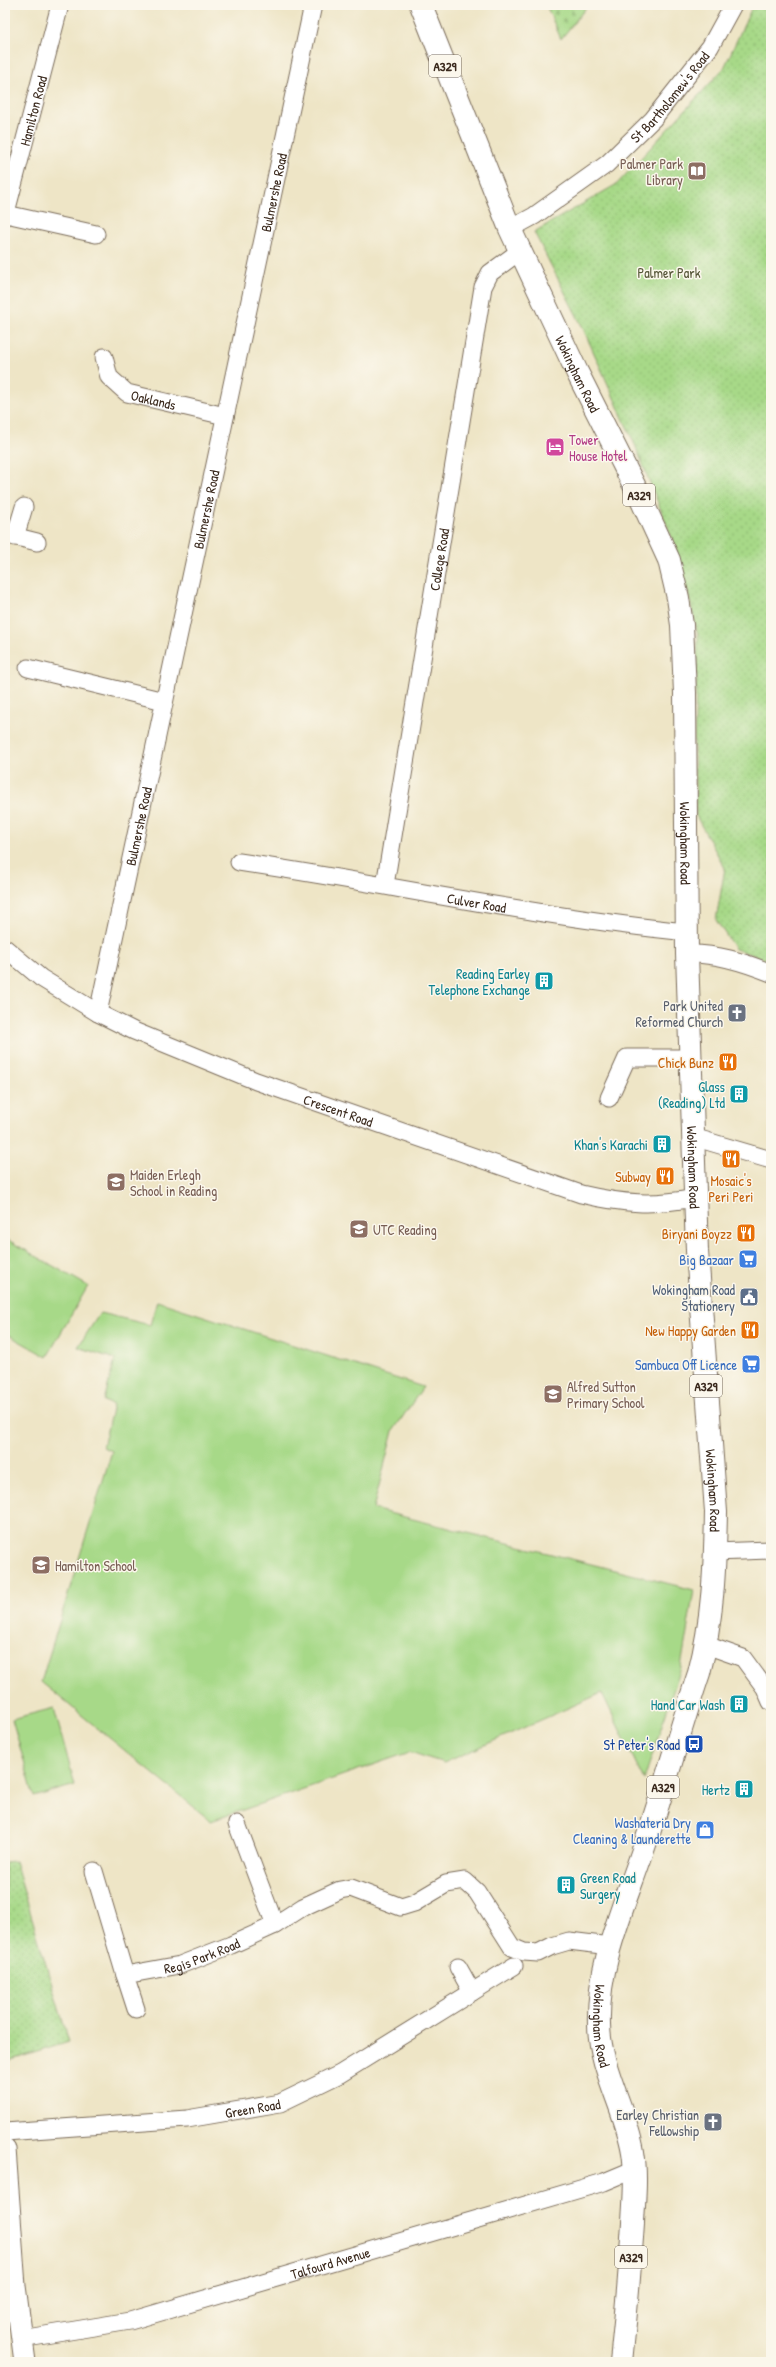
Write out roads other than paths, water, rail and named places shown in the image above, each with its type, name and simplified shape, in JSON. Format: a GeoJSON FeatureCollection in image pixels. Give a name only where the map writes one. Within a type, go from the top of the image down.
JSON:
{"type":"FeatureCollection","features":[{"type":"Feature","properties":{"kind":"main road","name":"Wokingham Road"},"geometry":{"type":"LineString","coordinates":[[420,5],[510,229],[577,372],[669,560],[678,598],[682,625],[685,693],[687,943],[690,1058],[695,1198],[716,1512],[715,1552],[706,1645],[643,1850],[610,1946],[604,1969],[600,2001],[601,2042],[606,2067],[628,2127],[635,2169],[629,2297],[621,2362]]}},
{"type":"Feature","properties":{"kind":"street","name":"Hamilton Road"},"geometry":{"type":"LineString","coordinates":[[5,215],[60,5]]}},
{"type":"Feature","properties":{"kind":"street","name":"Bulmershe Road"},"geometry":{"type":"LineString","coordinates":[[98,1013],[313,5]]}},
{"type":"Feature","properties":{"kind":"street","name":"St Bartholomew's Road"},"geometry":{"type":"LineString","coordinates":[[510,229],[534,216],[607,164],[653,119],[710,47],[733,5]]}},
{"type":"Feature","properties":{"kind":"street"},"geometry":{"type":"LineString","coordinates":[[5,215],[71,235],[96,234]]}},
{"type":"Feature","properties":{"kind":"street","name":"College Road"},"geometry":{"type":"LineString","coordinates":[[385,885],[484,287],[490,273],[520,251]]}},
{"type":"Feature","properties":{"kind":"street","name":"Oaklands"},"geometry":{"type":"LineString","coordinates":[[104,357],[109,377],[127,393],[225,416]]}},
{"type":"Feature","properties":{"kind":"street"},"geometry":{"type":"LineString","coordinates":[[24,507],[10,536],[37,542]]}},
{"type":"Feature","properties":{"kind":"street"},"geometry":{"type":"LineString","coordinates":[[28,668],[164,701]]}},
{"type":"Feature","properties":{"kind":"street","name":"Culver Road"},"geometry":{"type":"LineString","coordinates":[[239,862],[385,885],[524,910],[687,943],[706,953],[721,956],[771,973]]}},
{"type":"Feature","properties":{"kind":"street","name":"Crescent Road"},"geometry":{"type":"LineString","coordinates":[[5,948],[41,978],[98,1013],[134,1032],[256,1081],[581,1194],[619,1203],[637,1204],[669,1204],[695,1198]]}},
{"type":"Feature","properties":{"kind":"street"},"geometry":{"type":"LineString","coordinates":[[609,1098],[627,1058],[690,1058]]}},
{"type":"Feature","properties":{"kind":"street"},"geometry":{"type":"LineString","coordinates":[[693,1137],[771,1160]]}},
{"type":"Feature","properties":{"kind":"street"},"geometry":{"type":"LineString","coordinates":[[715,1552],[771,1550]]}},
{"type":"Feature","properties":{"kind":"street"},"geometry":{"type":"LineString","coordinates":[[706,1645],[743,1658],[769,1693]]}},
{"type":"Feature","properties":{"kind":"street"},"geometry":{"type":"LineString","coordinates":[[237,1824],[275,1925]]}},
{"type":"Feature","properties":{"kind":"street"},"geometry":{"type":"LineString","coordinates":[[94,1871],[136,2009]]}},
{"type":"Feature","properties":{"kind":"street","name":"Regis Park Road"},"geometry":{"type":"LineString","coordinates":[[125,1975],[180,1964],[275,1925],[303,1907],[340,1890],[351,1888],[400,1907],[414,1903],[446,1884],[465,1881],[477,1892],[512,1947],[524,1952],[538,1953],[552,1946],[569,1941],[610,1946]]}},
{"type":"Feature","properties":{"kind":"street","name":"Green Road"},"geometry":{"type":"LineString","coordinates":[[5,2132],[187,2119],[280,2103],[340,2074],[514,1966]]}},
{"type":"Feature","properties":{"kind":"street"},"geometry":{"type":"LineString","coordinates":[[458,1968],[472,1992]]}},
{"type":"Feature","properties":{"kind":"street"},"geometry":{"type":"LineString","coordinates":[[5,2150],[15,2286],[24,2362]]}},
{"type":"Feature","properties":{"kind":"street","name":"Talfourd Avenue"},"geometry":{"type":"LineString","coordinates":[[21,2339],[130,2321],[604,2182],[635,2169]]}},
{"type":"Feature","properties":{"kind":"place","name":"Palmer Park Library"},"geometry":{"type":"Point","coordinates":[697,171]}},
{"type":"Feature","properties":{"kind":"place","name":"Tower House Hotel"},"geometry":{"type":"Point","coordinates":[555,447]}},
{"type":"Feature","properties":{"kind":"place","name":"Reading Earley Telephone Exchange"},"geometry":{"type":"Point","coordinates":[544,981]}},
{"type":"Feature","properties":{"kind":"place","name":"Park United Reformed Church"},"geometry":{"type":"Point","coordinates":[737,1013]}},
{"type":"Feature","properties":{"kind":"place","name":"Chick Bunz"},"geometry":{"type":"Point","coordinates":[728,1062]}},
{"type":"Feature","properties":{"kind":"place","name":"Glass (Reading) Ltd"},"geometry":{"type":"Point","coordinates":[739,1094]}},
{"type":"Feature","properties":{"kind":"place","name":"Khan's Karachi"},"geometry":{"type":"Point","coordinates":[662,1144]}},
{"type":"Feature","properties":{"kind":"place","name":"Mosaic's Peri Peri"},"geometry":{"type":"Point","coordinates":[731,1159]}},
{"type":"Feature","properties":{"kind":"place","name":"Subway"},"geometry":{"type":"Point","coordinates":[665,1176]}},
{"type":"Feature","properties":{"kind":"place","name":"Maiden Erlegh School in Reading"},"geometry":{"type":"Point","coordinates":[116,1182]}},
{"type":"Feature","properties":{"kind":"place","name":"UTC Reading"},"geometry":{"type":"Point","coordinates":[359,1229]}},
{"type":"Feature","properties":{"kind":"place","name":"Biryani Boyzz"},"geometry":{"type":"Point","coordinates":[746,1233]}},
{"type":"Feature","properties":{"kind":"place","name":"Big Bazaar"},"geometry":{"type":"Point","coordinates":[748,1259]}},
{"type":"Feature","properties":{"kind":"place","name":"Wokingham Road Stationery"},"geometry":{"type":"Point","coordinates":[749,1297]}},
{"type":"Feature","properties":{"kind":"place","name":"New Happy Garden"},"geometry":{"type":"Point","coordinates":[750,1330]}},
{"type":"Feature","properties":{"kind":"place","name":"Sambuca Off Licence"},"geometry":{"type":"Point","coordinates":[751,1364]}},
{"type":"Feature","properties":{"kind":"place","name":"Alfred Sutton Primary School"},"geometry":{"type":"Point","coordinates":[553,1394]}},
{"type":"Feature","properties":{"kind":"place","name":"Hamilton School"},"geometry":{"type":"Point","coordinates":[41,1565]}},
{"type":"Feature","properties":{"kind":"place","name":"Hand Car Wash"},"geometry":{"type":"Point","coordinates":[739,1704]}},
{"type":"Feature","properties":{"kind":"place","name":"St Peter's Road"},"geometry":{"type":"Point","coordinates":[694,1744]}},
{"type":"Feature","properties":{"kind":"place","name":"Hertz"},"geometry":{"type":"Point","coordinates":[744,1789]}},
{"type":"Feature","properties":{"kind":"place","name":"Washateria Dry Cleaning & Launderette"},"geometry":{"type":"Point","coordinates":[705,1830]}},
{"type":"Feature","properties":{"kind":"place","name":"Green Road Surgery"},"geometry":{"type":"Point","coordinates":[566,1885]}},
{"type":"Feature","properties":{"kind":"place","name":"Earley Christian Fellowship"},"geometry":{"type":"Point","coordinates":[713,2122]}},
{"type":"Feature","properties":{"kind":"park label","name":"Palmer Park"},"geometry":{"type":"Point","coordinates":[669,272]}}]}
